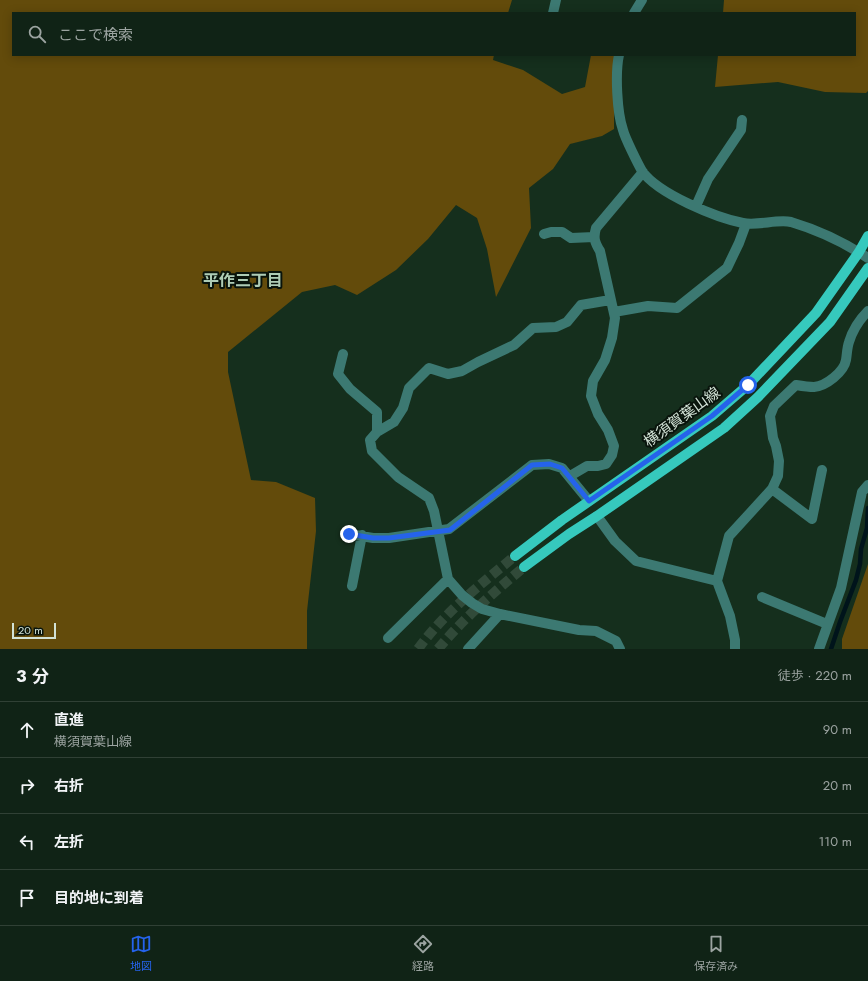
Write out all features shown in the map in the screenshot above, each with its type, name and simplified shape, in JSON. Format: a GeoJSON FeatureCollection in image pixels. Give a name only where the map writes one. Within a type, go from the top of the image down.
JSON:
{"type":"FeatureCollection","features":[{"type":"Feature","properties":{"kind":"main road","name":"横須賀葉山線"},"geometry":{"type":"LineString","coordinates":[[515,556],[589,501],[712,416],[748,385],[816,313],[864,255],[868,236]]}},
{"type":"Feature","properties":{"kind":"main road"},"geometry":{"type":"LineString","coordinates":[[524,568],[569,534],[724,428],[758,397],[830,322],[868,268]]}},
{"type":"Feature","properties":{"kind":"street"},"geometry":{"type":"LineString","coordinates":[[553,12],[556,0]]}},
{"type":"Feature","properties":{"kind":"street"},"geometry":{"type":"LineString","coordinates":[[635,12],[642,0]]}},
{"type":"Feature","properties":{"kind":"street"},"geometry":{"type":"LineString","coordinates":[[618,56],[617,87],[623,130],[643,172],[662,189],[696,206],[730,220],[746,224],[790,222],[827,236],[864,255]]}},
{"type":"Feature","properties":{"kind":"street"},"geometry":{"type":"LineString","coordinates":[[696,206],[708,179],[741,130],[742,120]]}},
{"type":"Feature","properties":{"kind":"street"},"geometry":{"type":"LineString","coordinates":[[570,476],[587,466],[606,464],[612,455],[614,446],[608,430],[598,414],[591,396],[593,381],[605,360],[612,338],[615,318],[600,251],[594,241],[594,237],[596,228],[643,172]]}},
{"type":"Feature","properties":{"kind":"street"},"geometry":{"type":"LineString","coordinates":[[614,312],[648,306],[677,308],[727,268],[746,224]]}},
{"type":"Feature","properties":{"kind":"street"},"geometry":{"type":"LineString","coordinates":[[544,234],[551,232],[562,232],[571,238],[594,237]]}},
{"type":"Feature","properties":{"kind":"street"},"geometry":{"type":"LineString","coordinates":[[610,300],[581,305],[566,322],[556,327],[533,328],[514,345],[462,371],[448,374],[429,368],[409,388],[403,408],[394,422],[377,432],[370,440],[372,451],[398,477],[429,498],[434,511],[448,579],[452,585],[472,603],[482,609],[500,614],[579,630],[596,631],[616,641],[620,649]]}},
{"type":"Feature","properties":{"kind":"street"},"geometry":{"type":"LineString","coordinates":[[735,649],[735,640],[730,616],[717,581],[729,536],[772,489],[778,476],[778,461],[770,416],[774,406],[796,385],[816,387],[827,383],[837,376],[846,362],[848,344],[854,330],[859,320],[868,311]]}},
{"type":"Feature","properties":{"kind":"street"},"geometry":{"type":"LineString","coordinates":[[343,354],[338,374],[350,389],[377,412],[377,432]]}},
{"type":"Feature","properties":{"kind":"street"},"geometry":{"type":"LineString","coordinates":[[349,534],[373,538],[389,538],[450,530],[532,465],[550,464],[562,468],[589,501]]}},
{"type":"Feature","properties":{"kind":"street"},"geometry":{"type":"LineString","coordinates":[[772,489],[812,519],[822,470]]}},
{"type":"Feature","properties":{"kind":"street"},"geometry":{"type":"LineString","coordinates":[[818,649],[841,588],[862,492],[868,486]]}},
{"type":"Feature","properties":{"kind":"street"},"geometry":{"type":"LineString","coordinates":[[597,516],[615,541],[636,561],[717,581]]}},
{"type":"Feature","properties":{"kind":"street"},"geometry":{"type":"LineString","coordinates":[[352,586],[362,535]]}},
{"type":"Feature","properties":{"kind":"street"},"geometry":{"type":"LineString","coordinates":[[388,638],[448,579]]}},
{"type":"Feature","properties":{"kind":"street"},"geometry":{"type":"LineString","coordinates":[[762,597],[827,624]]}},
{"type":"Feature","properties":{"kind":"street"},"geometry":{"type":"LineString","coordinates":[[468,649],[500,614]]}},
{"type":"Feature","properties":{"kind":"shaded area"},"geometry":{"type":"Polygon","coordinates":[[[0,0],[512,0],[508,12],[12,12],[12,56],[494,56],[493,60],[523,70],[562,94],[585,87],[591,56],[614,56],[614,129],[602,136],[570,144],[553,169],[529,188],[531,228],[496,297],[487,249],[477,218],[456,205],[428,239],[396,270],[357,295],[335,285],[302,292],[228,352],[228,372],[251,480],[276,482],[315,498],[316,531],[307,611],[307,649],[0,649],[0,0]]]}},
{"type":"Feature","properties":{"kind":"shaded area"},"geometry":{"type":"Polygon","coordinates":[[[724,0],[868,0],[868,91],[866,93],[825,92],[778,82],[715,87],[718,56],[856,56],[856,12],[723,12],[724,0]]]}},
{"type":"Feature","properties":{"kind":"shaded area"},"geometry":{"type":"Polygon","coordinates":[[[868,564],[868,649],[842,649],[842,639],[868,564]]]}},
{"type":"Feature","properties":{"kind":"waterway"},"geometry":{"type":"LineString","coordinates":[[831,649],[856,580],[860,564],[861,549],[867,528],[868,508]]}},
{"type":"Feature","properties":{"kind":"tunnel"},"geometry":{"type":"LineString","coordinates":[[418,649],[451,611],[515,556]]}},
{"type":"Feature","properties":{"kind":"tunnel"},"geometry":{"type":"LineString","coordinates":[[438,649],[468,616],[524,567]]}},
{"type":"Feature","properties":{"kind":"district","name":"平作三丁目"},"geometry":{"type":"Point","coordinates":[243,280]}},
{"type":"Feature","properties":{"kind":"route"},"geometry":{"type":"LineString","coordinates":[[349,534],[373,538],[389,538],[450,530],[532,465],[550,464],[562,468],[589,501],[712,416],[748,385]]}}]}
